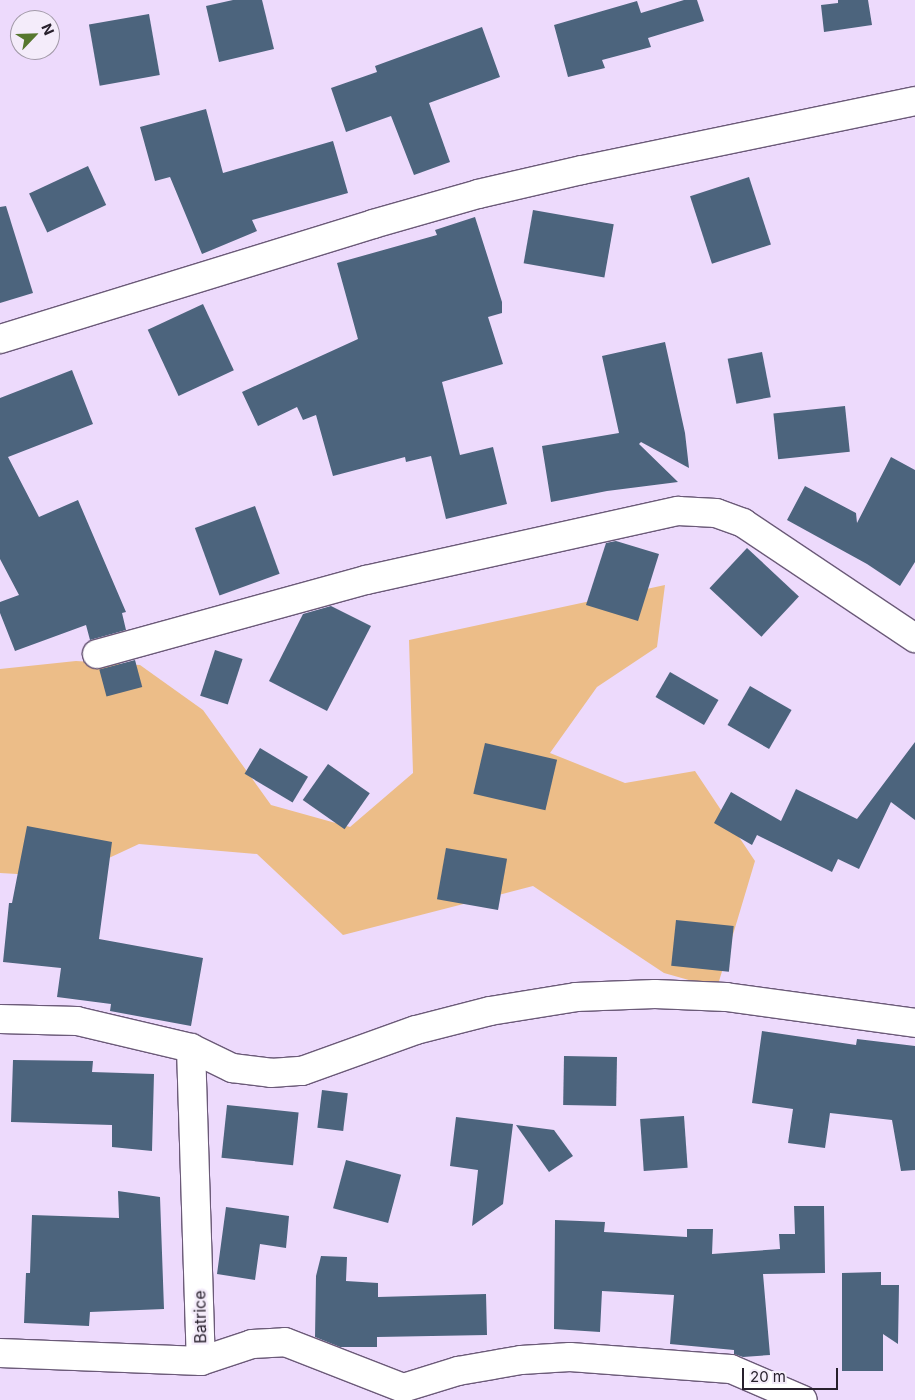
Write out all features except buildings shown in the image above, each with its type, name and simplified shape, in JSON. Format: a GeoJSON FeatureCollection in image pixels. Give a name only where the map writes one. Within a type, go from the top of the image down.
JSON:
{"type":"FeatureCollection","features":[{"type":"Feature","properties":{"kind":"street"},"geometry":{"type":"LineString","coordinates":[[0,339],[373,224],[478,194],[582,170],[915,101]]}},
{"type":"Feature","properties":{"kind":"street"},"geometry":{"type":"LineString","coordinates":[[97,654],[366,580],[678,510],[716,513],[743,523],[915,638]]}},
{"type":"Feature","properties":{"kind":"street"},"geometry":{"type":"LineString","coordinates":[[0,1019],[77,1020],[191,1048],[232,1068],[271,1073],[302,1071],[416,1030],[490,1011],[576,997],[655,994],[726,997],[915,1023]]}},
{"type":"Feature","properties":{"kind":"street","name":"Batrice"},"geometry":{"type":"LineString","coordinates":[[191,1048],[202,1361],[252,1344],[285,1342],[405,1394]]}},
{"type":"Feature","properties":{"kind":"street"},"geometry":{"type":"LineString","coordinates":[[0,1353],[202,1361]]}},
{"type":"Feature","properties":{"kind":"street"},"geometry":{"type":"LineString","coordinates":[[405,1394],[458,1371],[522,1360],[570,1357],[731,1369],[803,1400]]}},
{"type":"Feature","properties":{"kind":"shaded area"},"geometry":{"type":"Polygon","coordinates":[[[665,585],[657,647],[597,687],[550,753],[625,783],[695,771],[755,861],[717,988],[664,973],[533,886],[343,935],[257,854],[139,844],[68,877],[0,873],[0,669],[76,661],[140,665],[203,710],[271,805],[350,827],[413,773],[409,640],[665,585]]]}}]}
